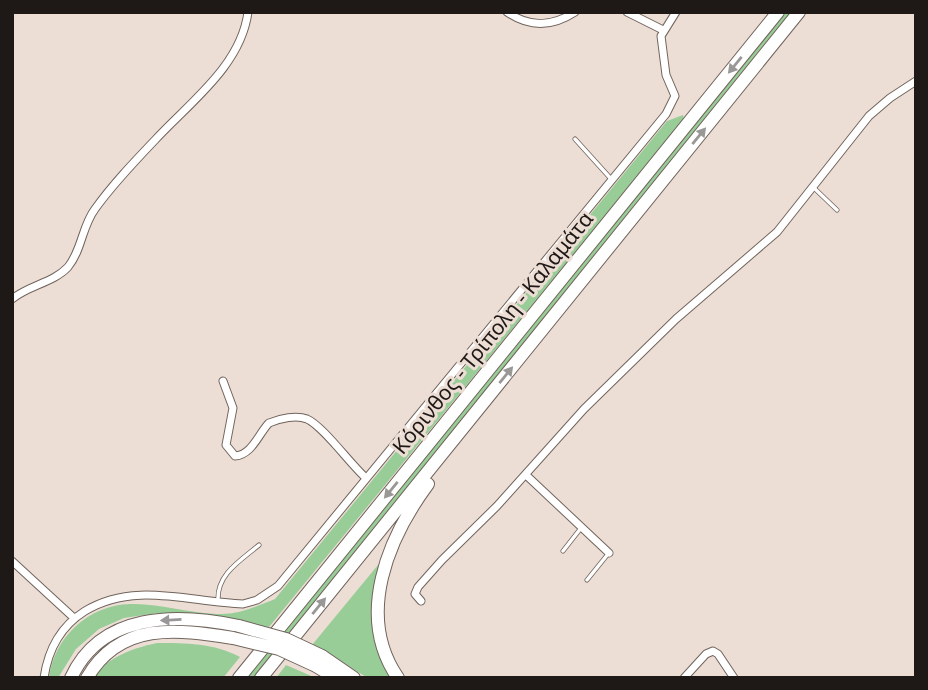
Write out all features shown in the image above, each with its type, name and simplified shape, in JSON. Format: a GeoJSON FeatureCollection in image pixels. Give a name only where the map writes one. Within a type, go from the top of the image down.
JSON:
{"type":"FeatureCollection","features":[{"type":"Feature","properties":{"kind":"highway","name":"Κόρινθος - Τρίπολη - Καλαμάτα"},"geometry":{"type":"LineString","coordinates":[[239,678],[778,12]]}},
{"type":"Feature","properties":{"kind":"highway","name":"Κόρινθος - Τρίπολη - Καλαμάτα"},"geometry":{"type":"LineString","coordinates":[[261,678],[799,12]]}},
{"type":"Feature","properties":{"kind":"highway"},"geometry":{"type":"LineString","coordinates":[[398,678],[387,658],[379,622],[378,598],[383,572],[405,517],[463,428]]}},
{"type":"Feature","properties":{"kind":"highway"},"geometry":{"type":"LineString","coordinates":[[71,678],[77,664],[92,647],[109,633],[126,626],[165,620],[209,620],[236,632]]}},
{"type":"Feature","properties":{"kind":"highway"},"geometry":{"type":"LineString","coordinates":[[87,678],[94,665],[107,652],[139,635],[236,632],[286,639],[319,661],[355,678]]}},
{"type":"Feature","properties":{"kind":"highway"},"geometry":{"type":"LineString","coordinates":[[319,661],[336,678]]}},
{"type":"Feature","properties":{"kind":"street"},"geometry":{"type":"LineString","coordinates":[[12,299],[68,267],[77,251],[85,224],[96,206],[219,72],[241,36],[248,12]]}},
{"type":"Feature","properties":{"kind":"street"},"geometry":{"type":"LineString","coordinates":[[507,12],[529,24],[561,20],[575,12]]}},
{"type":"Feature","properties":{"kind":"street"},"geometry":{"type":"LineString","coordinates":[[627,12],[663,30]]}},
{"type":"Feature","properties":{"kind":"street"},"geometry":{"type":"LineString","coordinates":[[44,678],[54,644],[74,618],[105,600],[121,596],[163,596],[243,604],[270,594],[673,103],[674,90],[666,75],[660,43],[663,30],[676,12]]}},
{"type":"Feature","properties":{"kind":"street"},"geometry":{"type":"LineString","coordinates":[[421,601],[415,594],[418,587],[526,475],[578,415],[723,277],[766,243],[869,116],[916,82]]}},
{"type":"Feature","properties":{"kind":"street"},"geometry":{"type":"LineString","coordinates":[[223,381],[233,408],[226,445],[235,456],[242,456],[249,450],[269,423],[306,418],[318,427],[366,478]]}},
{"type":"Feature","properties":{"kind":"street"},"geometry":{"type":"LineString","coordinates":[[526,475],[609,553]]}},
{"type":"Feature","properties":{"kind":"street"},"geometry":{"type":"LineString","coordinates":[[12,561],[74,618]]}},
{"type":"Feature","properties":{"kind":"street"},"geometry":{"type":"LineString","coordinates":[[684,678],[706,654],[714,651],[734,678]]}},
{"type":"Feature","properties":{"kind":"lane"},"geometry":{"type":"LineString","coordinates":[[575,139],[612,180]]}},
{"type":"Feature","properties":{"kind":"lane"},"geometry":{"type":"LineString","coordinates":[[813,187],[837,210]]}},
{"type":"Feature","properties":{"kind":"lane"},"geometry":{"type":"LineString","coordinates":[[563,551],[581,528]]}},
{"type":"Feature","properties":{"kind":"lane"},"geometry":{"type":"LineString","coordinates":[[219,602],[220,582],[226,573],[259,545]]}},
{"type":"Feature","properties":{"kind":"lane"},"geometry":{"type":"LineString","coordinates":[[587,580],[609,553]]}},
{"type":"Feature","properties":{"kind":"green space"},"geometry":{"type":"Polygon","coordinates":[[[786,12],[791,12],[253,678],[247,678],[786,12]]]}},
{"type":"Feature","properties":{"kind":"green space"},"geometry":{"type":"Polygon","coordinates":[[[683,115],[684,119],[269,627],[158,613],[124,618],[99,629],[76,649],[58,678],[49,678],[52,663],[66,637],[76,626],[101,610],[141,604],[225,614],[246,610],[275,599],[667,121],[683,115]]]}},
{"type":"Feature","properties":{"kind":"green space"},"geometry":{"type":"Polygon","coordinates":[[[387,554],[376,598],[394,678],[368,678],[312,645],[387,554]]]}},
{"type":"Feature","properties":{"kind":"green space"},"geometry":{"type":"Polygon","coordinates":[[[157,643],[210,646],[240,657],[223,678],[91,678],[121,655],[157,643]]]}},
{"type":"Feature","properties":{"kind":"green space"},"geometry":{"type":"Polygon","coordinates":[[[286,665],[316,678],[276,678],[286,665]]]}}]}
